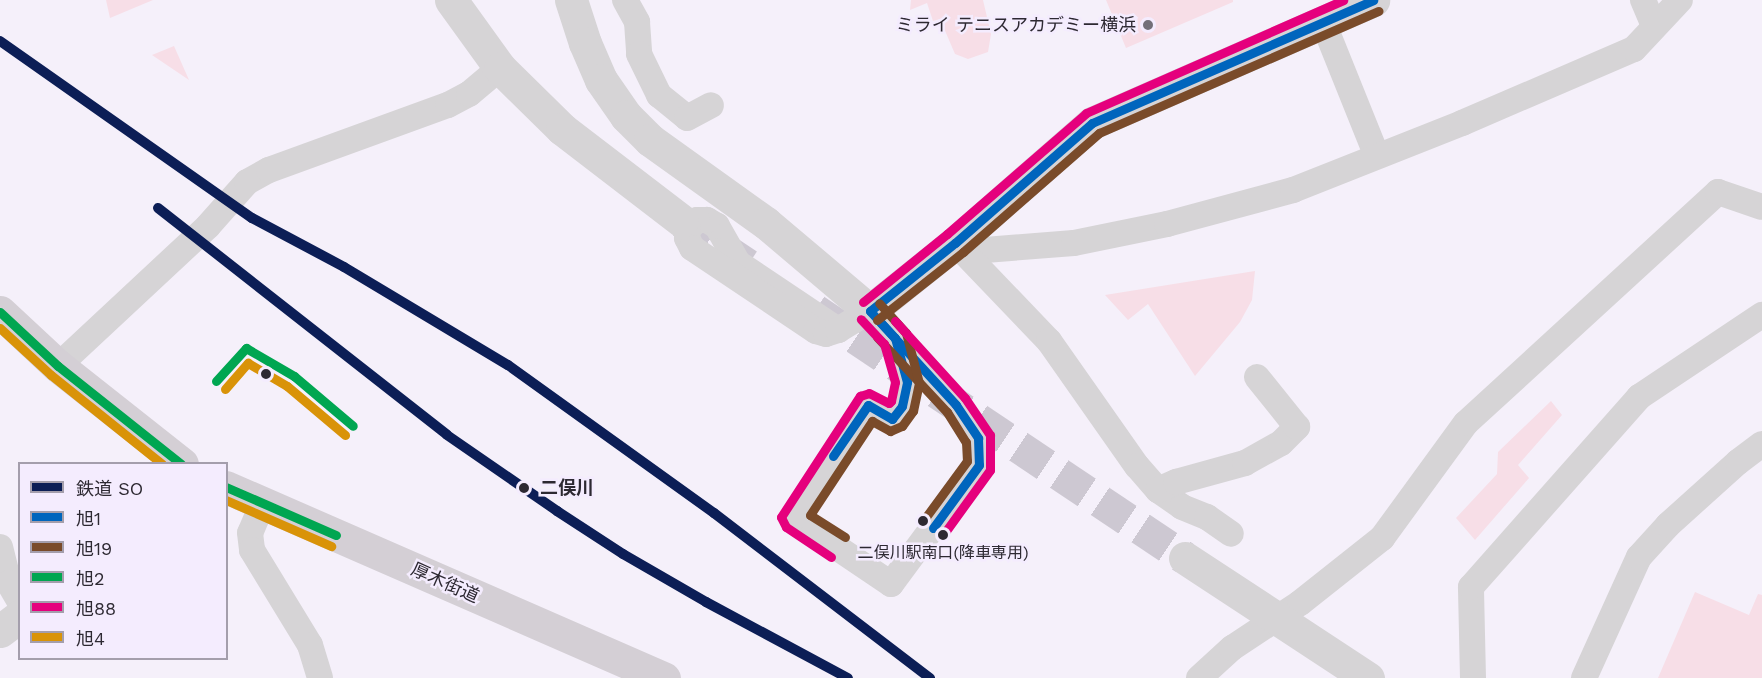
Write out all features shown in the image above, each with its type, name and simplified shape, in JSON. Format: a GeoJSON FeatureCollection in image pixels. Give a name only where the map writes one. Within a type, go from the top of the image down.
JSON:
{"type":"FeatureCollection","features":[{"type":"Feature","properties":{"kind":"main road"},"geometry":{"type":"LineString","coordinates":[[0,312],[58,366],[180,462]]}},
{"type":"Feature","properties":{"kind":"main road","name":"厚木街道"},"geometry":{"type":"LineString","coordinates":[[228,489],[664,678]]}},
{"type":"Feature","properties":{"kind":"street"},"geometry":{"type":"LineString","coordinates":[[451,0],[500,68],[562,129],[682,221]]}},
{"type":"Feature","properties":{"kind":"street"},"geometry":{"type":"LineString","coordinates":[[571,0],[585,43],[601,80],[626,116],[650,140],[766,223],[870,311],[895,338],[956,405],[978,438],[980,465],[891,584],[793,518],[868,405],[892,419],[902,406],[907,382],[895,338]]}},
{"type":"Feature","properties":{"kind":"street"},"geometry":{"type":"LineString","coordinates":[[625,0],[637,22],[639,54],[659,95],[687,118],[711,105]]}},
{"type":"Feature","properties":{"kind":"street"},"geometry":{"type":"LineString","coordinates":[[838,330],[738,263],[717,226],[707,220],[697,220],[688,229],[687,238],[692,248],[748,287],[816,331],[826,334],[838,330],[870,311],[955,243],[1092,123],[1374,0]]}},
{"type":"Feature","properties":{"kind":"street"},"geometry":{"type":"LineString","coordinates":[[1643,0],[1654,26]]}},
{"type":"Feature","properties":{"kind":"street"},"geometry":{"type":"LineString","coordinates":[[955,243],[986,250],[1064,244],[1167,225],[1293,190],[1634,49],[1680,0]]}},
{"type":"Feature","properties":{"kind":"street"},"geometry":{"type":"LineString","coordinates":[[1323,22],[1377,156]]}},
{"type":"Feature","properties":{"kind":"street"},"geometry":{"type":"LineString","coordinates":[[58,366],[208,226],[247,182],[269,170],[448,105],[469,94],[500,68]]}},
{"type":"Feature","properties":{"kind":"street"},"geometry":{"type":"LineString","coordinates":[[1209,675],[1232,648],[1277,618],[1382,538],[1466,423],[1718,192],[1762,207]]}},
{"type":"Feature","properties":{"kind":"street"},"geometry":{"type":"LineString","coordinates":[[955,243],[1049,340],[1137,465],[1158,490],[1182,507],[1207,517],[1231,534]]}},
{"type":"Feature","properties":{"kind":"street"},"geometry":{"type":"LineString","coordinates":[[1473,678],[1471,587],[1639,397],[1762,315]]}},
{"type":"Feature","properties":{"kind":"street"},"geometry":{"type":"LineString","coordinates":[[1158,490],[1176,482],[1245,463],[1281,443],[1297,427],[1257,377]]}},
{"type":"Feature","properties":{"kind":"street"},"geometry":{"type":"LineString","coordinates":[[1584,678],[1639,557],[1668,525],[1762,444]]}},
{"type":"Feature","properties":{"kind":"street"},"geometry":{"type":"LineString","coordinates":[[262,505],[250,533],[252,550],[310,645],[320,678],[334,678]]}},
{"type":"Feature","properties":{"kind":"street"},"geometry":{"type":"LineString","coordinates":[[0,547],[9,583],[18,599]]}},
{"type":"Feature","properties":{"kind":"street"},"geometry":{"type":"LineString","coordinates":[[1185,558],[1368,678]]}},
{"type":"Feature","properties":{"kind":"street"},"geometry":{"type":"LineString","coordinates":[[0,631],[18,618]]}},
{"type":"Feature","properties":{"kind":"shaded area"},"geometry":{"type":"Polygon","coordinates":[[[106,0],[153,0],[110,18],[106,0]]]}},
{"type":"Feature","properties":{"kind":"shaded area"},"geometry":{"type":"Polygon","coordinates":[[[911,0],[983,0],[991,34],[988,52],[968,59],[955,54],[940,19],[933,21],[927,3],[910,10],[911,0]]]}},
{"type":"Feature","properties":{"kind":"shaded area","name":"ミライ テニスアカデミー横浜"},"geometry":{"type":"Polygon","coordinates":[[[1106,0],[1233,0],[1233,2],[1126,48],[1106,0]]]}},
{"type":"Feature","properties":{"kind":"shaded area"},"geometry":{"type":"Polygon","coordinates":[[[174,46],[189,80],[152,55],[174,46]]]}},
{"type":"Feature","properties":{"kind":"shaded area"},"geometry":{"type":"Polygon","coordinates":[[[1255,271],[1252,300],[1240,322],[1195,376],[1148,304],[1128,320],[1105,295],[1255,271]]]}},
{"type":"Feature","properties":{"kind":"shaded area"},"geometry":{"type":"Polygon","coordinates":[[[1551,401],[1562,415],[1518,465],[1529,478],[1475,540],[1456,518],[1497,474],[1498,452],[1551,401]]]}},
{"type":"Feature","properties":{"kind":"shaded area"},"geometry":{"type":"Polygon","coordinates":[[[1695,592],[1749,615],[1758,594],[1762,595],[1762,678],[1658,678],[1695,592]]]}},
{"type":"Feature","properties":{"kind":"tunnel"},"geometry":{"type":"LineString","coordinates":[[682,221],[748,265]]}},
{"type":"Feature","properties":{"kind":"tunnel"},"geometry":{"type":"LineString","coordinates":[[815,310],[1185,558]]}},
{"type":"Feature","properties":{"kind":"rail line","name":"SO"},"geometry":{"type":"LineString","coordinates":[[0,41],[252,218],[344,267],[508,365],[714,513],[930,678]]}},
{"type":"Feature","properties":{"kind":"rail line","name":"SO"},"geometry":{"type":"LineString","coordinates":[[158,208],[447,435],[557,511],[623,554],[706,602],[848,678]]}},
{"type":"Feature","properties":{"kind":"transit line","name":"旭88"},"geometry":{"type":"LineString","coordinates":[[863,302],[947,234],[1086,113],[1343,0]]}},
{"type":"Feature","properties":{"kind":"transit line","name":"旭1"},"geometry":{"type":"LineString","coordinates":[[870,311],[955,243],[1092,123],[1373,0]]}},
{"type":"Feature","properties":{"kind":"transit line","name":"旭19"},"geometry":{"type":"LineString","coordinates":[[877,320],[963,252],[1099,133],[1378,11]]}},
{"type":"Feature","properties":{"kind":"transit line","name":"旭19"},"geometry":{"type":"LineString","coordinates":[[845,537],[810,515],[872,421],[890,431],[902,426],[913,411],[919,383],[906,333],[879,303]]}},
{"type":"Feature","properties":{"kind":"transit line","name":"旭1"},"geometry":{"type":"LineString","coordinates":[[870,311],[956,405],[978,438],[979,465],[933,528]]}},
{"type":"Feature","properties":{"kind":"transit line","name":"旭2"},"geometry":{"type":"LineString","coordinates":[[0,312],[58,366],[178,462]]}},
{"type":"Feature","properties":{"kind":"transit line","name":"旭88"},"geometry":{"type":"LineString","coordinates":[[831,557],[786,527],[781,517],[860,396],[869,393],[889,403],[891,401],[895,382],[884,344],[861,319]]}},
{"type":"Feature","properties":{"kind":"transit line","name":"旭88"},"geometry":{"type":"LineString","coordinates":[[895,321],[965,398],[990,435],[990,470],[943,535]]}},
{"type":"Feature","properties":{"kind":"transit line","name":"旭1"},"geometry":{"type":"LineString","coordinates":[[833,456],[868,405],[892,419],[902,406],[907,382],[895,338],[880,322]]}},
{"type":"Feature","properties":{"kind":"transit line","name":"旭4"},"geometry":{"type":"LineString","coordinates":[[0,328],[51,375],[160,462]]}},
{"type":"Feature","properties":{"kind":"transit line","name":"旭19"},"geometry":{"type":"LineString","coordinates":[[877,337],[947,412],[966,442],[967,461],[923,521]]}},
{"type":"Feature","properties":{"kind":"transit line","name":"旭2"},"geometry":{"type":"LineString","coordinates":[[216,381],[246,348],[294,376],[353,426]]}},
{"type":"Feature","properties":{"kind":"transit line","name":"旭4"},"geometry":{"type":"LineString","coordinates":[[225,389],[248,363],[287,386],[345,435]]}},
{"type":"Feature","properties":{"kind":"transit line","name":"旭2"},"geometry":{"type":"LineString","coordinates":[[228,488],[336,535]]}},
{"type":"Feature","properties":{"kind":"transit line","name":"旭4"},"geometry":{"type":"LineString","coordinates":[[228,501],[331,546]]}},
{"type":"Feature","properties":{"kind":"place","name":"ミライ テニスアカデミー横浜"},"geometry":{"type":"Point","coordinates":[1148,25]}},
{"type":"Feature","properties":{"kind":"place","name":"二俣川"},"geometry":{"type":"Point","coordinates":[524,488]}},
{"type":"Feature","properties":{"kind":"place","name":"二俣川駅南口(降車専用)"},"geometry":{"type":"Point","coordinates":[943,535]}}]}
